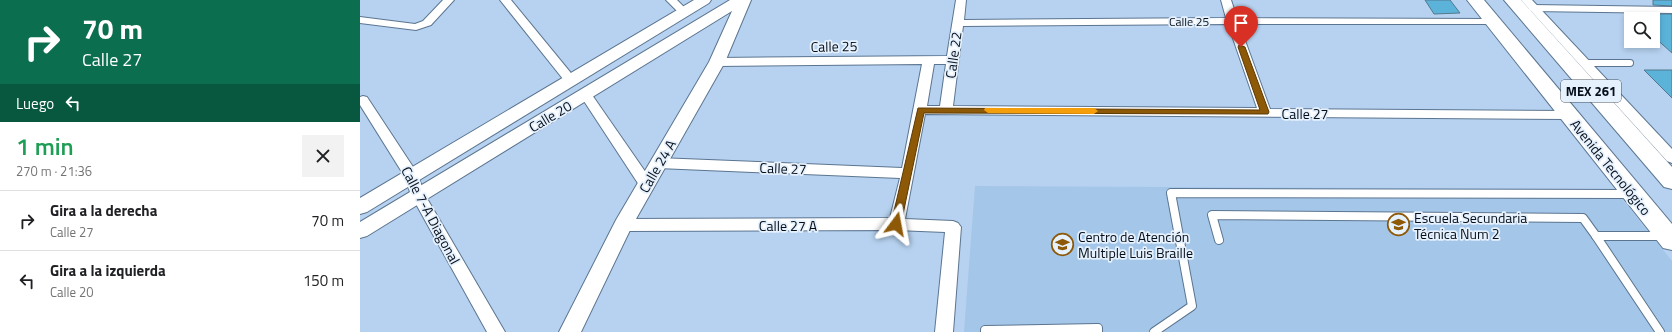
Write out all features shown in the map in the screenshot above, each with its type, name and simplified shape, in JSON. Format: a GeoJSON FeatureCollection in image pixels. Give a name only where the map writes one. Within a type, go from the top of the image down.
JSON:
{"type":"FeatureCollection","features":[{"type":"Feature","properties":{"kind":"main road","name":"Avenida Tecnológico"},"geometry":{"type":"LineString","coordinates":[[1474,0],[1670,239]]}},
{"type":"Feature","properties":{"kind":"main road","name":"MEX 261"},"geometry":{"type":"LineString","coordinates":[[1523,4],[1579,64],[1622,124],[1666,159],[1672,181]]}},
{"type":"Feature","properties":{"kind":"main road"},"geometry":{"type":"LineString","coordinates":[[1527,64],[1579,64]]}},
{"type":"Feature","properties":{"kind":"main road"},"geometry":{"type":"LineString","coordinates":[[1542,82],[1565,82],[1575,86],[1599,110],[1622,124]]}},
{"type":"Feature","properties":{"kind":"street"},"geometry":{"type":"LineString","coordinates":[[360,20],[406,27],[416,27],[427,23],[449,0]]}},
{"type":"Feature","properties":{"kind":"street"},"geometry":{"type":"LineString","coordinates":[[505,0],[571,81]]}},
{"type":"Feature","properties":{"kind":"street"},"geometry":{"type":"LineString","coordinates":[[671,0],[684,12]]}},
{"type":"Feature","properties":{"kind":"street","name":"Calle 20"},"geometry":{"type":"LineString","coordinates":[[360,207],[704,0]]}},
{"type":"Feature","properties":{"kind":"street","name":"Calle 20"},"geometry":{"type":"LineString","coordinates":[[360,231],[740,0]]}},
{"type":"Feature","properties":{"kind":"street","name":"Calle 24 A"},"geometry":{"type":"LineString","coordinates":[[570,332],[623,225],[717,62],[744,0]]}},
{"type":"Feature","properties":{"kind":"street","name":"Calle 22"},"geometry":{"type":"LineString","coordinates":[[946,110],[951,60],[961,0]]}},
{"type":"Feature","properties":{"kind":"street"},"geometry":{"type":"LineString","coordinates":[[1226,0],[1232,21],[1265,112]]}},
{"type":"Feature","properties":{"kind":"street","name":"Calle 25"},"geometry":{"type":"LineString","coordinates":[[957,22],[1493,22]]}},
{"type":"Feature","properties":{"kind":"street"},"geometry":{"type":"LineString","coordinates":[[896,224],[908,173],[929,60]]}},
{"type":"Feature","properties":{"kind":"street","name":"Calle 25"},"geometry":{"type":"LineString","coordinates":[[717,62],[951,60]]}},
{"type":"Feature","properties":{"kind":"street"},"geometry":{"type":"LineString","coordinates":[[1579,64],[1666,159]]}},
{"type":"Feature","properties":{"kind":"street"},"geometry":{"type":"LineString","coordinates":[[586,95],[646,184]]}},
{"type":"Feature","properties":{"kind":"street","name":"Calle 7-A Diagonal"},"geometry":{"type":"LineString","coordinates":[[363,100],[412,177],[418,195],[496,332]]}},
{"type":"Feature","properties":{"kind":"street","name":"Calle 27"},"geometry":{"type":"LineString","coordinates":[[920,110],[1569,115]]}},
{"type":"Feature","properties":{"kind":"street","name":"Calle 27"},"geometry":{"type":"LineString","coordinates":[[658,163],[908,173]]}},
{"type":"Feature","properties":{"kind":"street","name":"Calle 27 A"},"geometry":{"type":"LineString","coordinates":[[623,225],[896,224],[953,227],[944,332]]}},
{"type":"Feature","properties":{"kind":"lane"},"geometry":{"type":"LineString","coordinates":[[1523,4],[1672,10]]}},
{"type":"Feature","properties":{"kind":"lane"},"geometry":{"type":"LineString","coordinates":[[1579,64],[1630,63]]}},
{"type":"Feature","properties":{"kind":"lane"},"geometry":{"type":"LineString","coordinates":[[1154,332],[1192,306],[1171,193],[1634,194]]}},
{"type":"Feature","properties":{"kind":"lane"},"geometry":{"type":"LineString","coordinates":[[1219,240],[1212,215],[1583,218],[1660,332]]}},
{"type":"Feature","properties":{"kind":"lane"},"geometry":{"type":"LineString","coordinates":[[1596,236],[1670,239]]}},
{"type":"Feature","properties":{"kind":"lane"},"geometry":{"type":"LineString","coordinates":[[986,332],[986,330],[1098,328],[1098,332]]}},
{"type":"Feature","properties":{"kind":"shaded area","name":"Escuela Secundaria Técnica Num 2"},"geometry":{"type":"Polygon","coordinates":[[[975,186],[1614,189],[1672,261],[1672,332],[964,332],[975,186]]]}},
{"type":"Feature","properties":{"kind":"building"},"geometry":{"type":"Polygon","coordinates":[[[1425,0],[1450,0],[1460,13],[1434,14],[1425,0]]]}},
{"type":"Feature","properties":{"kind":"building"},"geometry":{"type":"Polygon","coordinates":[[[1653,0],[1672,0],[1672,6],[1653,5],[1653,0]]]}},
{"type":"Feature","properties":{"kind":"building"},"geometry":{"type":"Polygon","coordinates":[[[1660,14],[1672,14],[1672,53],[1660,42],[1660,14]]]}},
{"type":"Feature","properties":{"kind":"building"},"geometry":{"type":"Polygon","coordinates":[[[1644,70],[1672,70],[1672,98],[1644,70]]]}},
{"type":"Feature","properties":{"kind":"slow traffic"},"geometry":{"type":"LineString","coordinates":[[988,110],[1094,111]]}},
{"type":"Feature","properties":{"kind":"place","name":"Escuela Secundaria Técnica Num 2"},"geometry":{"type":"Point","coordinates":[1398,225]}},
{"type":"Feature","properties":{"kind":"place","name":"Centro de Atención Multiple Luis Braille"},"geometry":{"type":"Point","coordinates":[1063,244]}},
{"type":"Feature","properties":{"kind":"route"},"geometry":{"type":"LineString","coordinates":[[896,224],[908,173],[920,110],[1265,112],[1241,47]]}}]}
